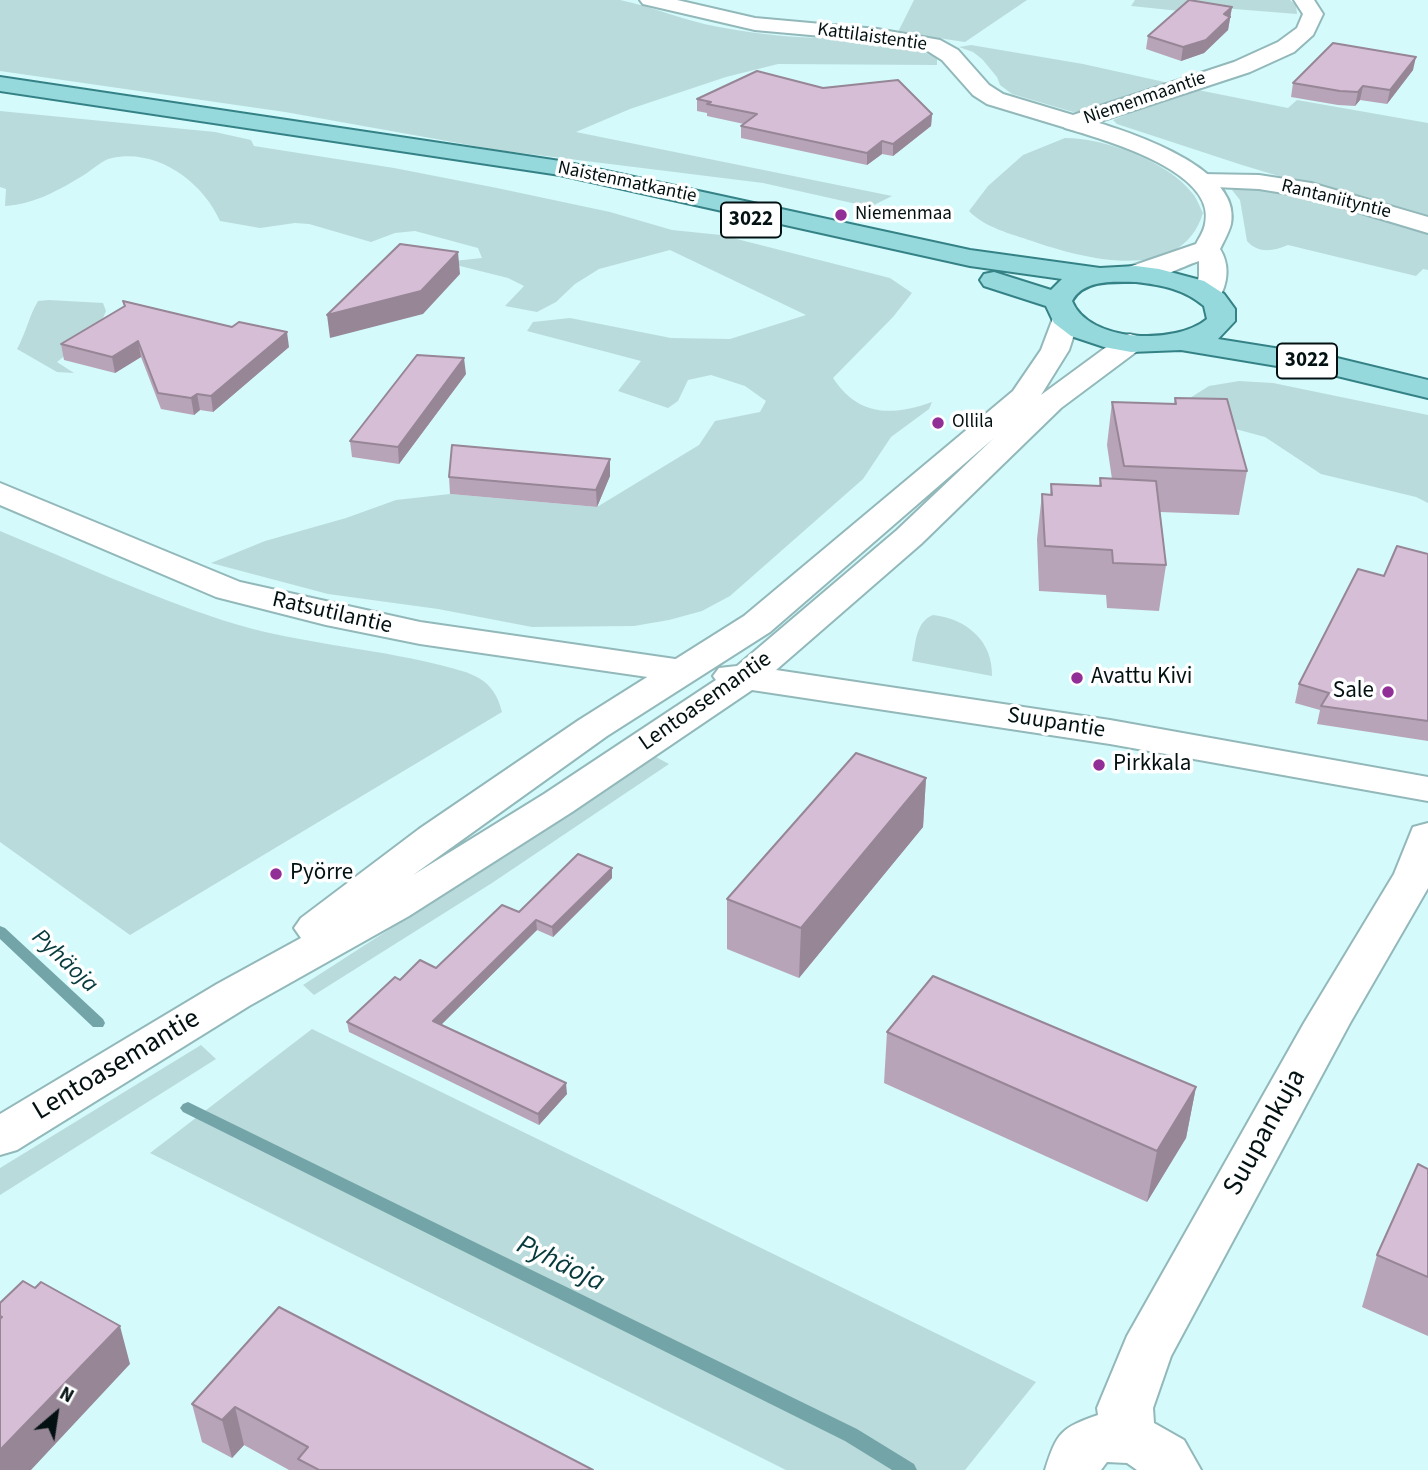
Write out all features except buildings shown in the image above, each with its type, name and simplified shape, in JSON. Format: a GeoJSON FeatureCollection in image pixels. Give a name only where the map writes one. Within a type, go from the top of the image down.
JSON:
{"type":"FeatureCollection","features":[{"type":"Feature","properties":{"kind":"main road","name":"Naistenmatkantie"},"geometry":{"type":"LineString","coordinates":[[0,84],[248,119],[560,168],[970,258],[1102,276]]}},
{"type":"Feature","properties":{"kind":"main road","name":"Naistenmatkantie"},"geometry":{"type":"LineString","coordinates":[[440,151],[908,256],[999,281],[1062,310]]}},
{"type":"Feature","properties":{"kind":"main road","name":"3022"},"geometry":{"type":"LineString","coordinates":[[1232,314],[1212,331],[1184,342],[1158,345],[1130,343],[1091,334],[1062,310],[1070,286],[1102,276],[1136,274],[1174,280],[1232,314],[1428,375]]}},
{"type":"Feature","properties":{"kind":"main road","name":"3022"},"geometry":{"type":"LineString","coordinates":[[1184,342],[1325,364],[1428,389]]}},
{"type":"Feature","properties":{"kind":"street","name":"Kattilaistentie"},"geometry":{"type":"LineString","coordinates":[[650,0],[755,23],[877,35],[932,45],[950,55],[981,90],[995,99],[1073,123]]}},
{"type":"Feature","properties":{"kind":"street","name":"Niemenmaantie"},"geometry":{"type":"LineString","coordinates":[[1073,123],[1242,66],[1286,47],[1299,38],[1311,22],[1313,14],[1304,0]]}},
{"type":"Feature","properties":{"kind":"street","name":"Niemenmaantie"},"geometry":{"type":"LineString","coordinates":[[1073,123],[1144,147],[1185,168],[1201,181],[1212,195],[1221,217],[1216,236],[1207,249]]}},
{"type":"Feature","properties":{"kind":"street","name":"Rantaniityntie"},"geometry":{"type":"LineString","coordinates":[[1201,181],[1259,182],[1311,190],[1428,225]]}},
{"type":"Feature","properties":{"kind":"street"},"geometry":{"type":"LineString","coordinates":[[1136,274],[1207,249],[1215,261],[1212,282],[1232,314]]}},
{"type":"Feature","properties":{"kind":"street","name":"Lentoasemantie"},"geometry":{"type":"LineString","coordinates":[[233,995],[434,838],[593,728],[757,624],[1024,397],[1055,350],[1062,310]]}},
{"type":"Feature","properties":{"kind":"street","name":"Lentoasemantie"},"geometry":{"type":"LineString","coordinates":[[0,1137],[233,995],[394,906],[558,803],[746,677],[909,537],[1050,402],[1130,343]]}},
{"type":"Feature","properties":{"kind":"street","name":"Ratsutilantie"},"geometry":{"type":"LineString","coordinates":[[0,494],[228,590],[420,633],[682,671]]}},
{"type":"Feature","properties":{"kind":"street","name":"Suupantie"},"geometry":{"type":"LineString","coordinates":[[682,671],[816,686],[1123,734],[1428,789]]}},
{"type":"Feature","properties":{"kind":"street","name":"Suupankuja"},"geometry":{"type":"LineString","coordinates":[[1128,1437],[1125,1408],[1146,1352],[1321,1034],[1415,874],[1428,836]]}},
{"type":"Feature","properties":{"kind":"street"},"geometry":{"type":"LineString","coordinates":[[1073,1470],[1081,1451],[1094,1441],[1110,1436],[1128,1437],[1144,1442],[1159,1451],[1173,1470]]}},
{"type":"Feature","properties":{"kind":"shaded area"},"geometry":{"type":"Polygon","coordinates":[[[0,0],[620,0],[735,30],[783,36],[881,41],[918,50],[937,58],[937,65],[778,64],[726,77],[630,109],[576,132],[892,196],[870,207],[763,183],[497,150],[285,112],[0,71],[0,0]]]}},
{"type":"Feature","properties":{"kind":"shaded area"},"geometry":{"type":"Polygon","coordinates":[[[914,0],[1027,0],[965,42],[898,32],[914,0]]]}},
{"type":"Feature","properties":{"kind":"shaded area"},"geometry":{"type":"Polygon","coordinates":[[[1135,0],[1290,0],[1296,5],[1297,14],[1196,6],[1180,11],[1131,6],[1135,0]]]}},
{"type":"Feature","properties":{"kind":"shaded area"},"geometry":{"type":"Polygon","coordinates":[[[971,45],[1083,64],[1169,83],[1090,111],[1073,112],[1012,94],[1000,85],[982,59],[959,47],[971,45]]]}},
{"type":"Feature","properties":{"kind":"shaded area"},"geometry":{"type":"Polygon","coordinates":[[[1193,89],[1288,108],[1297,100],[1428,123],[1428,221],[1242,165],[1117,124],[1113,120],[1193,89]]]}},
{"type":"Feature","properties":{"kind":"shaded area"},"geometry":{"type":"Polygon","coordinates":[[[0,111],[215,132],[251,140],[254,146],[394,168],[610,212],[672,230],[721,235],[890,278],[912,293],[893,317],[833,378],[854,400],[877,410],[903,410],[932,402],[929,409],[891,437],[863,479],[730,596],[702,611],[669,620],[634,626],[532,627],[438,609],[328,594],[211,563],[265,541],[346,518],[396,500],[450,494],[597,507],[699,445],[715,421],[760,412],[766,401],[745,386],[711,375],[688,380],[678,401],[668,408],[618,391],[641,361],[527,331],[533,322],[570,318],[671,338],[730,339],[806,315],[670,250],[599,269],[575,284],[556,302],[537,312],[505,306],[524,286],[508,278],[444,262],[482,258],[478,248],[415,231],[395,233],[371,242],[309,224],[295,223],[260,228],[220,221],[202,193],[190,181],[161,163],[145,158],[129,156],[108,159],[75,181],[46,195],[5,206],[6,189],[0,187],[0,111]]]}},
{"type":"Feature","properties":{"kind":"shaded area"},"geometry":{"type":"Polygon","coordinates":[[[1065,138],[1116,147],[1168,171],[1194,196],[1203,213],[1191,236],[1174,250],[1153,258],[1129,261],[1103,259],[1053,248],[1007,233],[990,226],[969,211],[988,186],[1023,155],[1065,138]]]}},
{"type":"Feature","properties":{"kind":"shaded area"},"geometry":{"type":"Polygon","coordinates":[[[1258,189],[1296,193],[1428,232],[1428,270],[1423,269],[1416,276],[1288,245],[1272,250],[1256,248],[1247,241],[1240,200],[1232,190],[1258,189]]]}},
{"type":"Feature","properties":{"kind":"shaded area"},"geometry":{"type":"Polygon","coordinates":[[[38,301],[103,303],[106,311],[99,328],[57,362],[74,373],[57,372],[17,349],[38,301]]]}},
{"type":"Feature","properties":{"kind":"shaded area"},"geometry":{"type":"Polygon","coordinates":[[[1239,381],[1273,383],[1428,415],[1428,503],[1416,497],[1321,474],[1265,437],[1169,411],[1209,386],[1239,381]]]}},
{"type":"Feature","properties":{"kind":"shaded area"},"geometry":{"type":"Polygon","coordinates":[[[0,531],[138,589],[222,620],[275,634],[413,659],[472,674],[493,691],[502,712],[130,935],[0,842],[0,531]]]}},
{"type":"Feature","properties":{"kind":"shaded area"},"geometry":{"type":"Polygon","coordinates":[[[933,615],[957,621],[976,634],[988,652],[992,676],[912,661],[920,628],[927,618],[933,615]]]}},
{"type":"Feature","properties":{"kind":"shaded area"},"geometry":{"type":"Polygon","coordinates":[[[656,757],[669,764],[492,883],[314,995],[303,985],[656,757]]]}},
{"type":"Feature","properties":{"kind":"shaded area"},"geometry":{"type":"Polygon","coordinates":[[[312,1029],[1036,1382],[965,1470],[786,1470],[150,1153],[312,1029]]]}},
{"type":"Feature","properties":{"kind":"shaded area"},"geometry":{"type":"Polygon","coordinates":[[[201,1045],[216,1059],[0,1195],[0,1168],[201,1045]]]}},
{"type":"Feature","properties":{"kind":"waterway","name":"Pyhäoja"},"geometry":{"type":"LineString","coordinates":[[0,931],[98,1023]]}},
{"type":"Feature","properties":{"kind":"waterway","name":"Pyhäoja"},"geometry":{"type":"LineString","coordinates":[[188,1108],[851,1435],[908,1470]]}},
{"type":"Feature","properties":{"kind":"place","name":"Niemenmaa"},"geometry":{"type":"Point","coordinates":[841,215]}},
{"type":"Feature","properties":{"kind":"place","name":"Ollila"},"geometry":{"type":"Point","coordinates":[938,423]}},
{"type":"Feature","properties":{"kind":"place","name":"Avattu Kivi"},"geometry":{"type":"Point","coordinates":[1077,678]}},
{"type":"Feature","properties":{"kind":"place","name":"Sale"},"geometry":{"type":"Point","coordinates":[1388,692]}},
{"type":"Feature","properties":{"kind":"place","name":"Pirkkala"},"geometry":{"type":"Point","coordinates":[1099,765]}},
{"type":"Feature","properties":{"kind":"place","name":"Pyörre"},"geometry":{"type":"Point","coordinates":[276,874]}}]}
